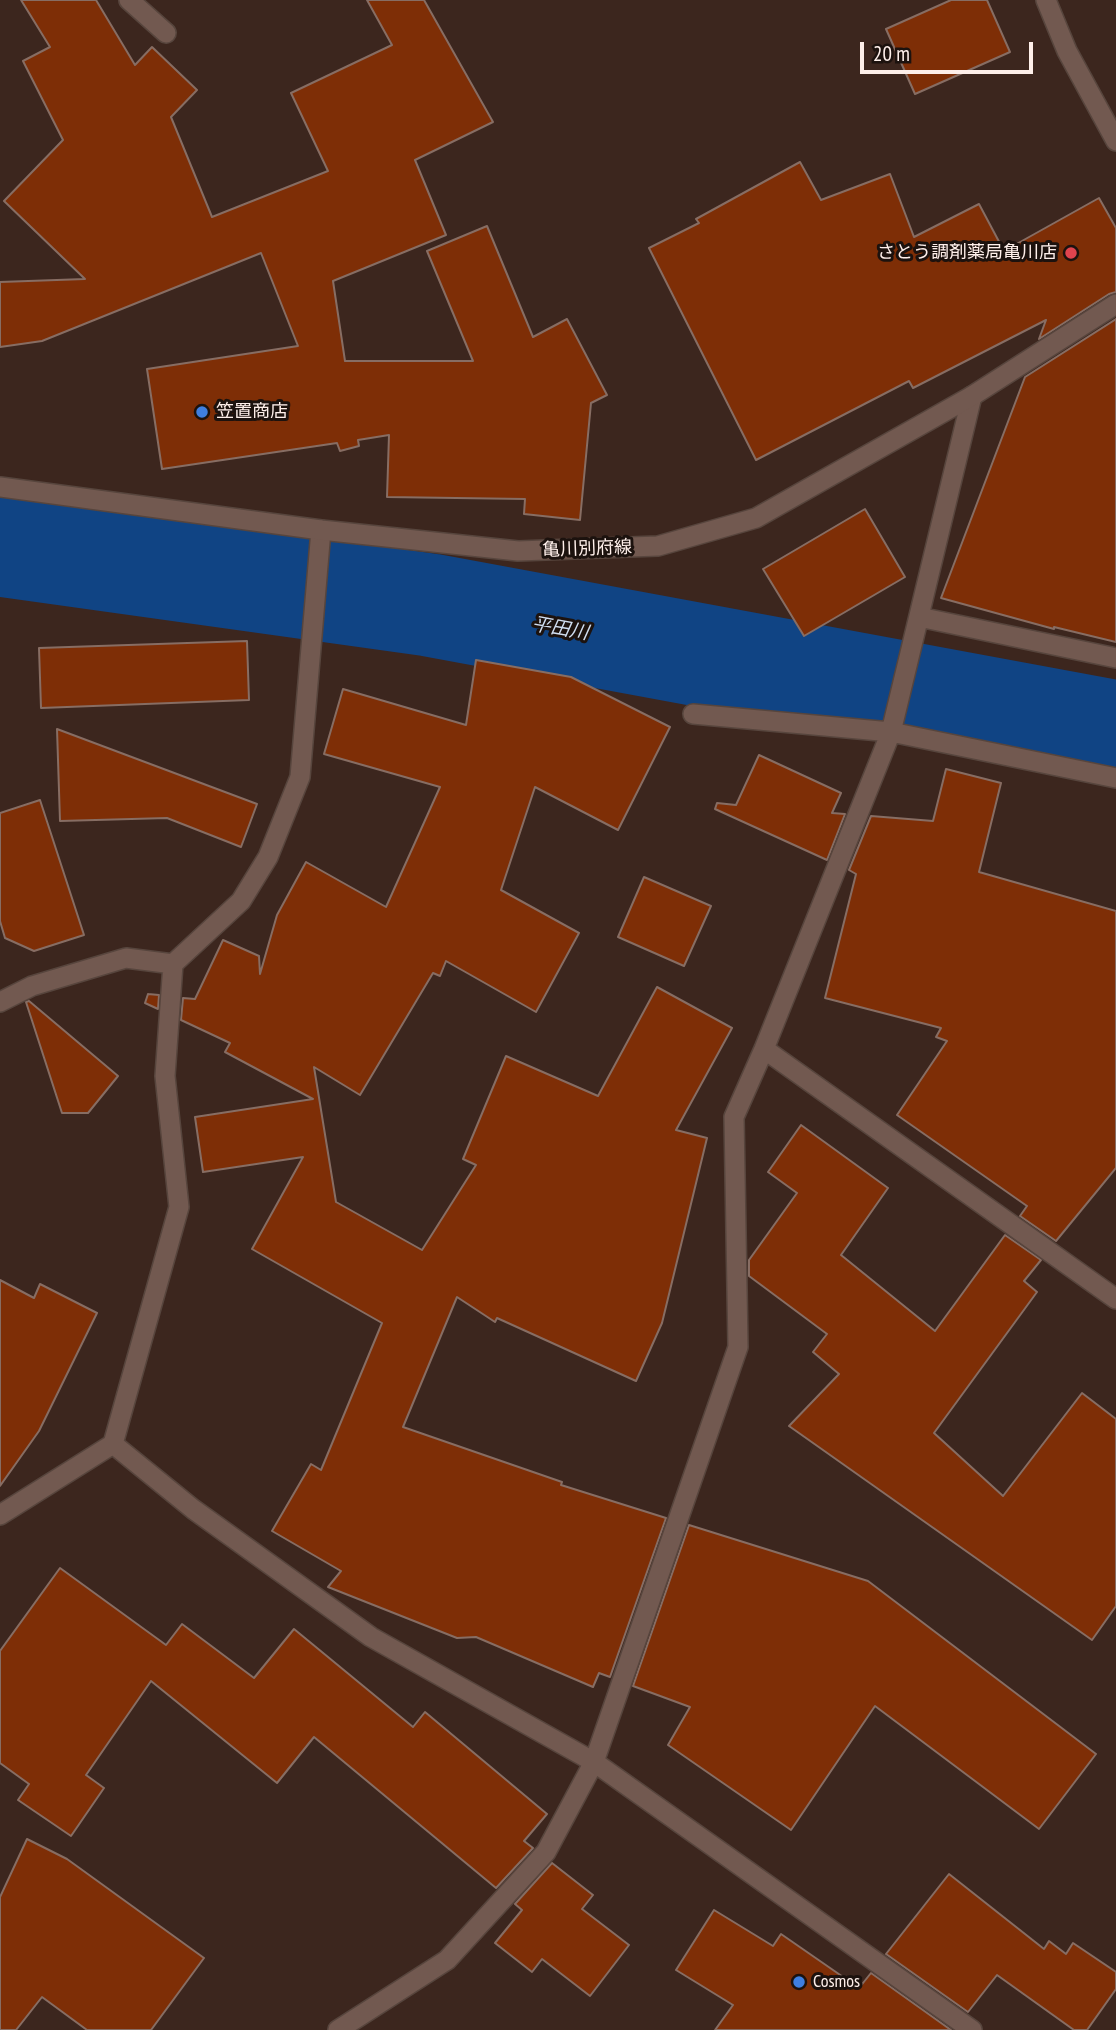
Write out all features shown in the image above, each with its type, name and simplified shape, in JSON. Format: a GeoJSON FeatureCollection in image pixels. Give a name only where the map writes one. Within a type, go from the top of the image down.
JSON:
{"type":"FeatureCollection","features":[{"type":"Feature","properties":{"kind":"street"},"geometry":{"type":"LineString","coordinates":[[129,0],[166,33]]}},
{"type":"Feature","properties":{"kind":"street"},"geometry":{"type":"LineString","coordinates":[[1046,0],[1067,51],[1116,142]]}},
{"type":"Feature","properties":{"kind":"street","name":"亀川別府線"},"geometry":{"type":"LineString","coordinates":[[0,487],[321,530],[518,551],[658,546],[756,518],[972,396],[1116,304]]}},
{"type":"Feature","properties":{"kind":"street"},"geometry":{"type":"LineString","coordinates":[[338,2030],[447,1960],[546,1852],[594,1762],[738,1347],[734,1117],[764,1049],[891,732],[972,396]]}},
{"type":"Feature","properties":{"kind":"street"},"geometry":{"type":"LineString","coordinates":[[0,1515],[113,1444],[178,1207],[165,1076],[173,964],[241,901],[268,857],[300,777],[321,530]]}},
{"type":"Feature","properties":{"kind":"street"},"geometry":{"type":"LineString","coordinates":[[919,617],[1116,658]]}},
{"type":"Feature","properties":{"kind":"street"},"geometry":{"type":"LineString","coordinates":[[693,713],[891,732],[1116,778]]}},
{"type":"Feature","properties":{"kind":"street"},"geometry":{"type":"LineString","coordinates":[[0,1002],[32,986],[126,958],[173,964]]}},
{"type":"Feature","properties":{"kind":"street"},"geometry":{"type":"LineString","coordinates":[[764,1049],[1116,1298]]}},
{"type":"Feature","properties":{"kind":"street"},"geometry":{"type":"LineString","coordinates":[[113,1444],[193,1509],[371,1637],[594,1762],[972,2030]]}},
{"type":"Feature","properties":{"kind":"building"},"geometry":{"type":"Polygon","coordinates":[[[21,0],[96,0],[135,65],[152,47],[197,90],[171,117],[212,217],[328,171],[291,93],[392,45],[367,0],[424,0],[493,122],[415,160],[446,235],[333,281],[345,361],[473,361],[427,251],[487,226],[533,337],[567,319],[607,395],[591,403],[580,520],[524,514],[525,499],[387,497],[389,435],[358,440],[359,446],[340,451],[337,443],[162,469],[147,369],[298,346],[261,253],[42,341],[0,347],[0,282],[85,279],[4,201],[63,140],[23,61],[50,47],[21,0]]]}},
{"type":"Feature","properties":{"kind":"building"},"geometry":{"type":"Polygon","coordinates":[[[951,0],[987,0],[1010,52],[915,94],[886,29],[951,0]]]}},
{"type":"Feature","properties":{"kind":"building"},"geometry":{"type":"Polygon","coordinates":[[[800,162],[821,200],[890,174],[914,237],[979,204],[1004,251],[1099,198],[1116,228],[1116,292],[1039,339],[1046,320],[913,388],[909,381],[756,460],[649,248],[699,223],[696,219],[800,162]]]}},
{"type":"Feature","properties":{"kind":"building"},"geometry":{"type":"Polygon","coordinates":[[[1116,319],[1116,642],[1054,629],[941,598],[1025,377],[1116,319]]]}},
{"type":"Feature","properties":{"kind":"building"},"geometry":{"type":"Polygon","coordinates":[[[865,509],[905,577],[804,636],[763,569],[865,509]]]}},
{"type":"Feature","properties":{"kind":"building"},"geometry":{"type":"Polygon","coordinates":[[[247,641],[249,700],[41,708],[39,648],[247,641]]]}},
{"type":"Feature","properties":{"kind":"building"},"geometry":{"type":"Polygon","coordinates":[[[476,660],[571,677],[670,727],[618,830],[535,787],[501,890],[579,933],[536,1012],[446,961],[440,976],[433,973],[360,1095],[314,1067],[336,1202],[422,1250],[476,1165],[463,1159],[506,1056],[598,1096],[657,987],[732,1028],[676,1130],[707,1138],[662,1323],[636,1381],[497,1318],[495,1322],[457,1297],[403,1427],[562,1482],[561,1485],[666,1518],[610,1677],[599,1673],[593,1687],[476,1637],[457,1638],[328,1587],[341,1571],[272,1531],[311,1464],[321,1470],[382,1323],[252,1249],[303,1157],[203,1172],[195,1117],[313,1099],[225,1052],[230,1043],[181,1020],[183,998],[195,999],[223,940],[259,956],[260,974],[277,915],[306,862],[386,907],[440,787],[324,754],[343,689],[466,725],[476,660]]]}},
{"type":"Feature","properties":{"kind":"building"},"geometry":{"type":"Polygon","coordinates":[[[57,729],[257,804],[241,847],[167,818],[60,821],[57,729]]]}},
{"type":"Feature","properties":{"kind":"building"},"geometry":{"type":"Polygon","coordinates":[[[759,755],[841,793],[832,813],[845,814],[827,860],[715,809],[717,803],[736,805],[759,755]]]}},
{"type":"Feature","properties":{"kind":"building"},"geometry":{"type":"Polygon","coordinates":[[[946,769],[1001,783],[979,872],[1116,911],[1116,1168],[1056,1241],[1020,1216],[1027,1206],[897,1115],[947,1041],[936,1037],[941,1028],[825,998],[856,874],[849,870],[871,816],[933,821],[946,769]]]}},
{"type":"Feature","properties":{"kind":"building"},"geometry":{"type":"Polygon","coordinates":[[[40,800],[84,935],[34,951],[5,938],[0,921],[0,813],[40,800]]]}},
{"type":"Feature","properties":{"kind":"building"},"geometry":{"type":"Polygon","coordinates":[[[644,877],[711,906],[684,966],[618,937],[644,877]]]}},
{"type":"Feature","properties":{"kind":"building"},"geometry":{"type":"Polygon","coordinates":[[[148,994],[159,995],[158,1009],[145,1003],[148,994]]]}},
{"type":"Feature","properties":{"kind":"building"},"geometry":{"type":"Polygon","coordinates":[[[29,1001],[118,1076],[88,1113],[62,1113],[26,1002],[29,1001]]]}},
{"type":"Feature","properties":{"kind":"building"},"geometry":{"type":"Polygon","coordinates":[[[801,1125],[888,1188],[841,1255],[935,1331],[1005,1235],[1041,1260],[1024,1281],[1037,1292],[934,1433],[1003,1496],[1082,1393],[1116,1419],[1116,1606],[1092,1640],[789,1426],[839,1374],[813,1352],[827,1334],[749,1276],[749,1260],[797,1193],[768,1172],[801,1125]]]}},
{"type":"Feature","properties":{"kind":"building"},"geometry":{"type":"Polygon","coordinates":[[[0,1280],[34,1298],[40,1284],[97,1313],[39,1431],[0,1486],[0,1280]]]}},
{"type":"Feature","properties":{"kind":"building"},"geometry":{"type":"Polygon","coordinates":[[[689,1525],[868,1581],[1096,1754],[1039,1829],[875,1706],[791,1830],[668,1745],[690,1707],[633,1686],[689,1525]]]}},
{"type":"Feature","properties":{"kind":"building"},"geometry":{"type":"Polygon","coordinates":[[[60,1568],[166,1645],[182,1624],[254,1678],[294,1629],[413,1727],[425,1712],[547,1814],[524,1841],[533,1848],[496,1888],[314,1737],[277,1783],[151,1681],[86,1775],[104,1788],[71,1836],[18,1800],[29,1784],[0,1763],[0,1651],[60,1568]]]}},
{"type":"Feature","properties":{"kind":"building"},"geometry":{"type":"Polygon","coordinates":[[[27,1839],[67,1859],[204,1958],[151,2030],[87,2030],[42,1997],[16,2030],[0,2030],[0,1897],[27,1839]]]}},
{"type":"Feature","properties":{"kind":"building"},"geometry":{"type":"Polygon","coordinates":[[[552,1863],[593,1895],[582,1909],[629,1945],[590,1996],[542,1959],[532,1972],[495,1943],[522,1910],[515,1904],[552,1863]]]}},
{"type":"Feature","properties":{"kind":"building"},"geometry":{"type":"Polygon","coordinates":[[[949,1874],[1044,1949],[1049,1941],[1066,1954],[1073,1943],[1116,1972],[1116,1989],[1087,2030],[1074,2030],[997,1975],[968,2012],[886,1954],[949,1874]]]}},
{"type":"Feature","properties":{"kind":"building","name":"Cosmos"},"geometry":{"type":"Polygon","coordinates":[[[714,1910],[773,1946],[781,1934],[859,1988],[871,1973],[951,2030],[715,2030],[733,2005],[676,1970],[714,1910]]]}},
{"type":"Feature","properties":{"kind":"waterway","name":"平田川"},"geometry":{"type":"LineString","coordinates":[[0,545],[430,605],[1116,732]]}},
{"type":"Feature","properties":{"kind":"place","name":"さとう調剤薬局亀川店"},"geometry":{"type":"Point","coordinates":[1071,253]}},
{"type":"Feature","properties":{"kind":"place","name":"笠置商店"},"geometry":{"type":"Point","coordinates":[202,412]}},
{"type":"Feature","properties":{"kind":"place","name":"Cosmos"},"geometry":{"type":"Point","coordinates":[799,1982]}}]}
